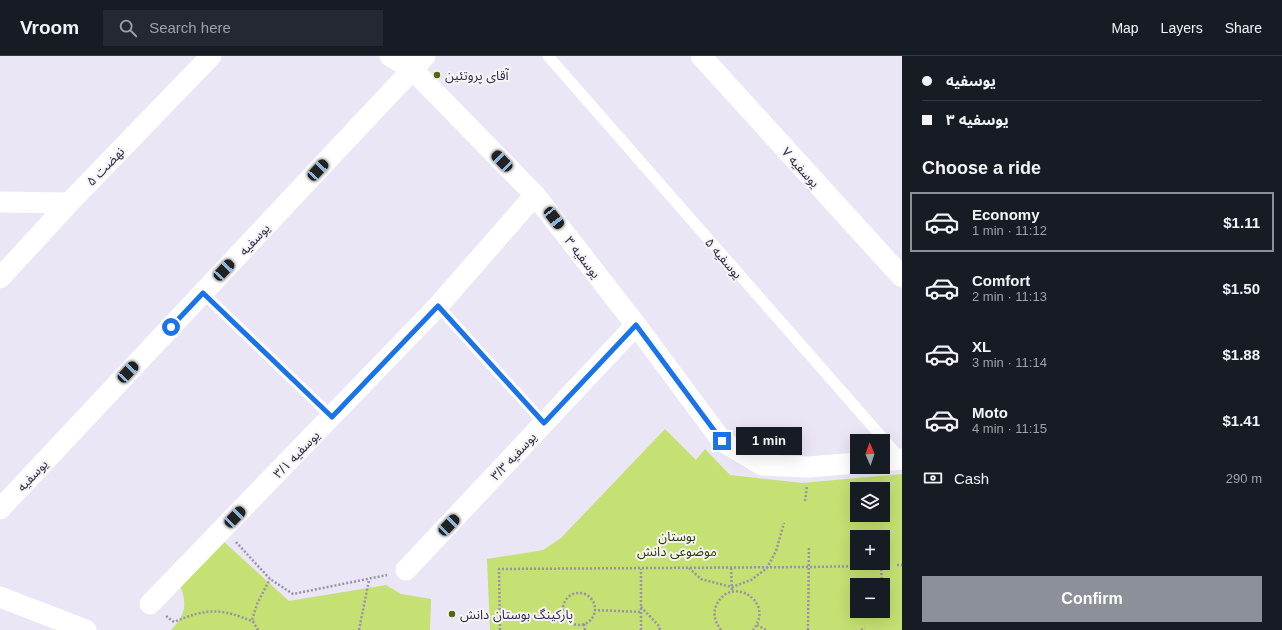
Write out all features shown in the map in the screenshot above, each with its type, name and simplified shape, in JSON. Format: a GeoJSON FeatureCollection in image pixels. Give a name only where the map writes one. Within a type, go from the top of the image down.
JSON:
{"type":"FeatureCollection","features":[{"type":"Feature","properties":{"kind":"street","name":"نهضت ۵"},"geometry":{"type":"LineString","coordinates":[[0,278],[211,56]]}},
{"type":"Feature","properties":{"kind":"street","name":"یوسفیه ۳"},"geometry":{"type":"LineString","coordinates":[[390,56],[419,63],[535,195],[636,325],[722,441],[762,465],[808,467],[850,464]]}},
{"type":"Feature","properties":{"kind":"street","name":"یوسفیه ۷"},"geometry":{"type":"LineString","coordinates":[[701,56],[902,277]]}},
{"type":"Feature","properties":{"kind":"street","name":"یوسفیه"},"geometry":{"type":"LineString","coordinates":[[0,509],[419,63]]}},
{"type":"Feature","properties":{"kind":"street","name":"یوسفیه ۳/۱"},"geometry":{"type":"LineString","coordinates":[[150,604],[438,306],[535,195]]}},
{"type":"Feature","properties":{"kind":"street"},"geometry":{"type":"LineString","coordinates":[[0,202],[69,204]]}},
{"type":"Feature","properties":{"kind":"street","name":"یوسفیه ۳/۳"},"geometry":{"type":"LineString","coordinates":[[406,570],[636,325]]}},
{"type":"Feature","properties":{"kind":"street"},"geometry":{"type":"LineString","coordinates":[[0,597],[86,630]]}},
{"type":"Feature","properties":{"kind":"lane","name":"یوسفیه ۵"},"geometry":{"type":"LineString","coordinates":[[548,56],[895,460]]}},
{"type":"Feature","properties":{"kind":"lane"},"geometry":{"type":"LineString","coordinates":[[203,293],[332,417]]}},
{"type":"Feature","properties":{"kind":"lane"},"geometry":{"type":"LineString","coordinates":[[438,306],[544,423]]}},
{"type":"Feature","properties":{"kind":"path"},"geometry":{"type":"LineString","coordinates":[[688,568],[701,579],[732,586],[751,580],[767,568],[776,551],[784,523]]}},
{"type":"Feature","properties":{"kind":"path"},"geometry":{"type":"LineString","coordinates":[[224,528],[270,580],[293,594],[406,570]]}},
{"type":"Feature","properties":{"kind":"path"},"geometry":{"type":"LineString","coordinates":[[808,630],[810,548]]}},
{"type":"Feature","properties":{"kind":"path"},"geometry":{"type":"LineString","coordinates":[[897,565],[902,565]]}},
{"type":"Feature","properties":{"kind":"path"},"geometry":{"type":"LineString","coordinates":[[500,630],[498,569],[850,566]]}},
{"type":"Feature","properties":{"kind":"path"},"geometry":{"type":"LineString","coordinates":[[641,630],[642,568]]}},
{"type":"Feature","properties":{"kind":"path"},"geometry":{"type":"LineString","coordinates":[[731,568],[732,591]]}},
{"type":"Feature","properties":{"kind":"path"},"geometry":{"type":"LineString","coordinates":[[358,630],[369,579]]}},
{"type":"Feature","properties":{"kind":"path"},"geometry":{"type":"LineString","coordinates":[[258,630],[252,620],[257,604],[270,580]]}},
{"type":"Feature","properties":{"kind":"path"},"geometry":{"type":"LineString","coordinates":[[721,630],[716,624],[714,616],[715,607],[725,594],[732,591],[741,591],[749,594],[755,600],[759,608],[760,617],[753,630]]}},
{"type":"Feature","properties":{"kind":"path"},"geometry":{"type":"LineString","coordinates":[[580,593],[585,594],[590,598],[594,604],[594,610],[593,616],[589,621],[578,625],[566,619],[562,608],[568,597],[573,594],[580,593]]}},
{"type":"Feature","properties":{"kind":"path"},"geometry":{"type":"LineString","coordinates":[[150,604],[174,622],[193,614],[214,611],[235,614],[254,622]]}},
{"type":"Feature","properties":{"kind":"path"},"geometry":{"type":"LineString","coordinates":[[641,606],[659,626],[660,630]]}},
{"type":"Feature","properties":{"kind":"path"},"geometry":{"type":"LineString","coordinates":[[594,610],[641,612]]}},
{"type":"Feature","properties":{"kind":"path"},"geometry":{"type":"LineString","coordinates":[[584,624],[585,630]]}},
{"type":"Feature","properties":{"kind":"path"},"geometry":{"type":"LineString","coordinates":[[757,625],[766,630]]}},
{"type":"Feature","properties":{"kind":"path"},"geometry":{"type":"LineString","coordinates":[[861,630],[865,628]]}},
{"type":"Feature","properties":{"kind":"green space","name":"بوستان موضوعی دانش"},"geometry":{"type":"Polygon","coordinates":[[[665,429],[696,460],[705,449],[730,475],[802,483],[902,474],[902,630],[490,630],[487,559],[543,550],[561,538],[665,429]]]}},
{"type":"Feature","properties":{"kind":"green space"},"geometry":{"type":"Polygon","coordinates":[[[222,540],[289,601],[386,585],[401,594],[431,599],[430,630],[171,630],[180,619],[184,606],[183,594],[177,580],[222,540]]]}},
{"type":"Feature","properties":{"kind":"place","name":"آقای پروتئین"},"geometry":{"type":"Point","coordinates":[437,75]}},
{"type":"Feature","properties":{"kind":"place","name":"پارکینگ بوستان دانش"},"geometry":{"type":"Point","coordinates":[452,614]}},
{"type":"Feature","properties":{"kind":"route"},"geometry":{"type":"LineString","coordinates":[[171,327],[203,293],[332,417],[438,306],[544,423],[636,325],[722,441]]}}]}
